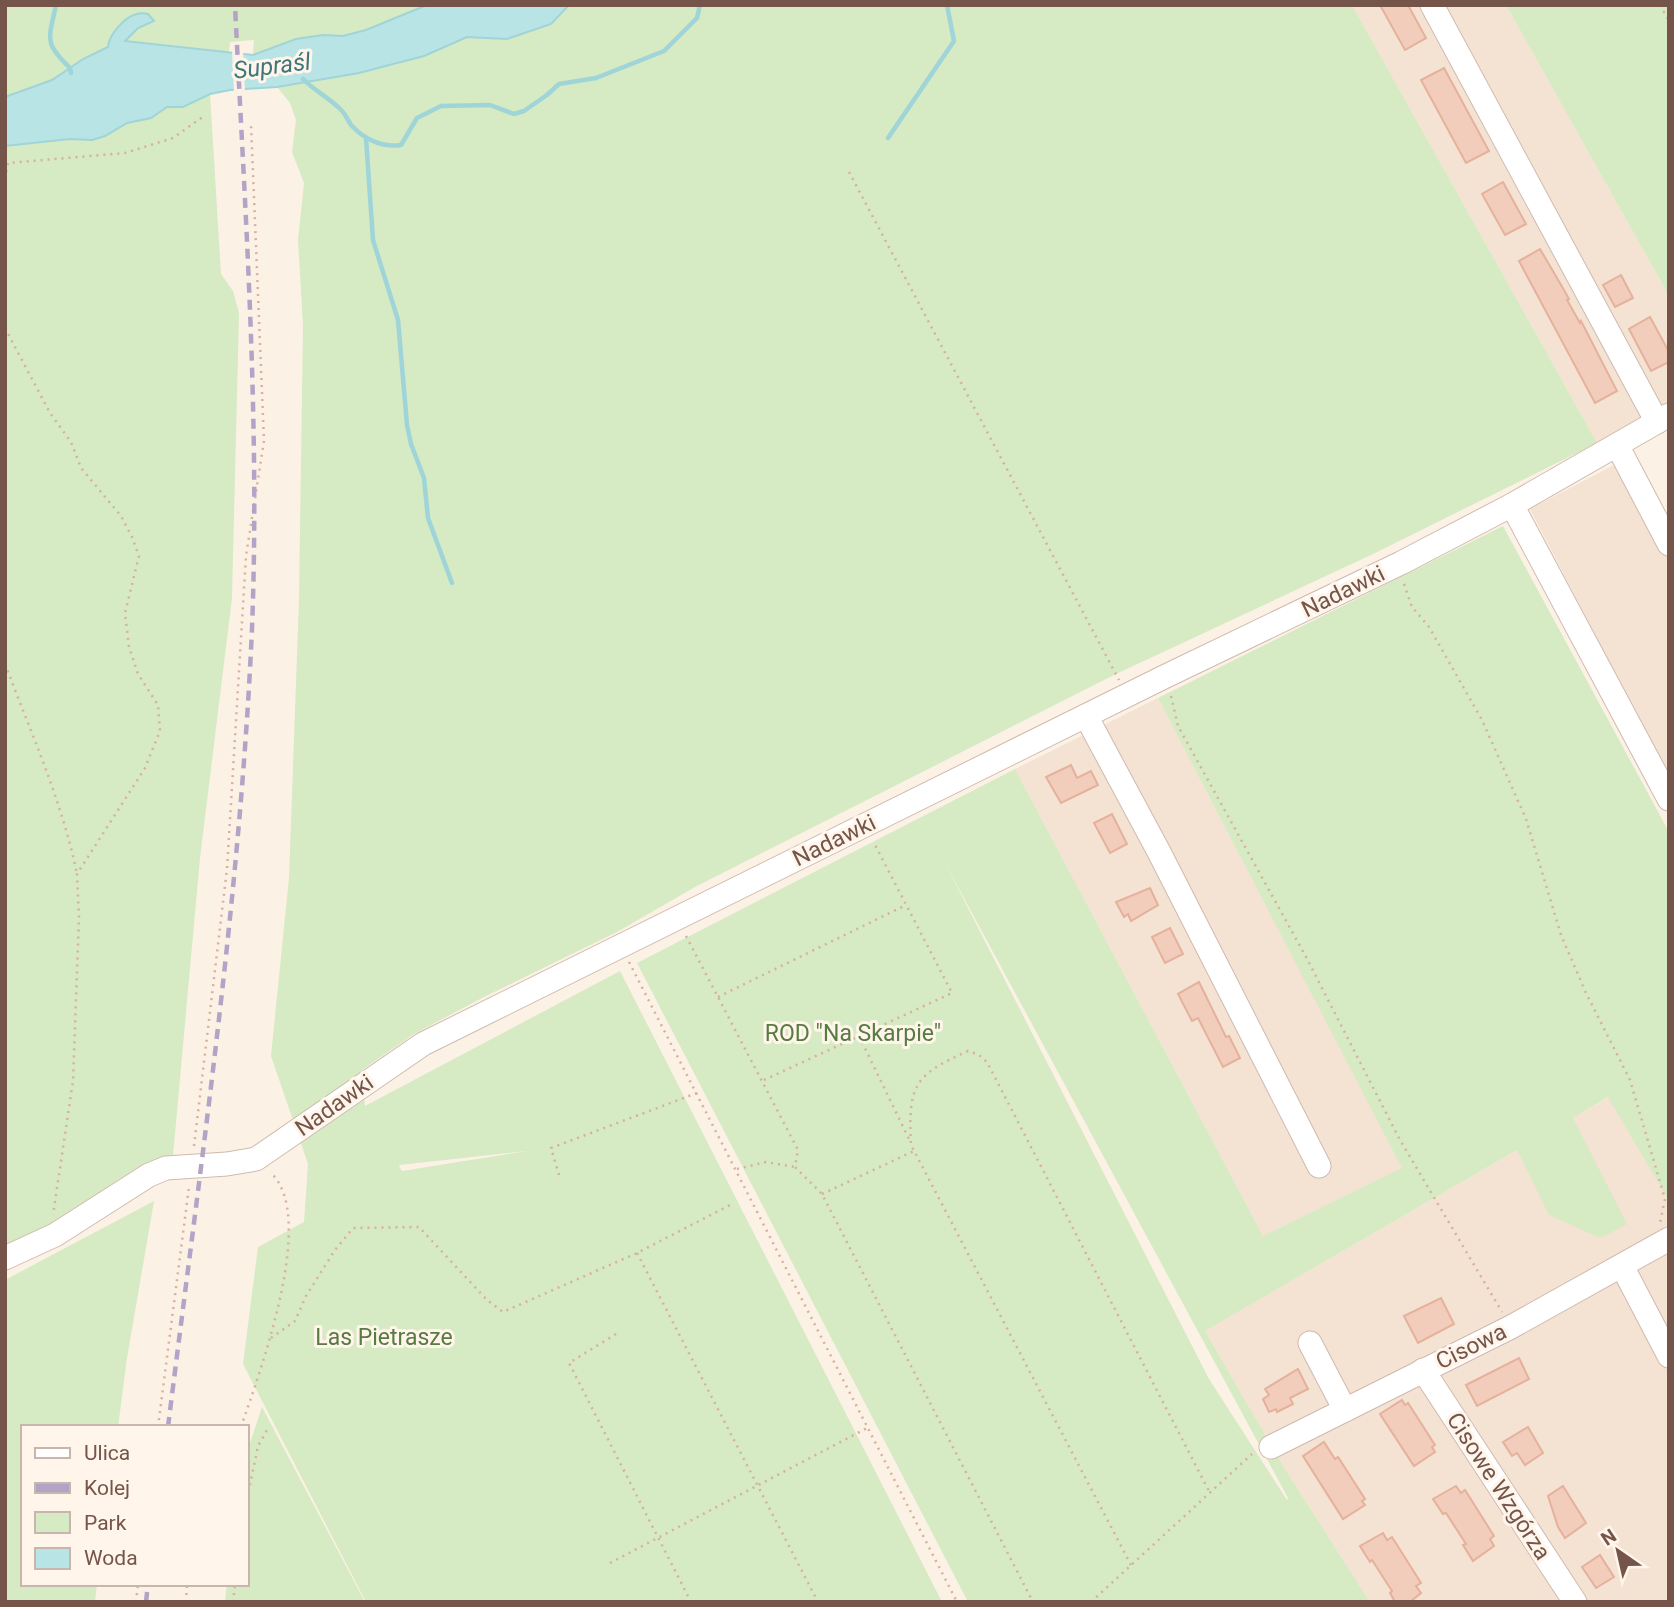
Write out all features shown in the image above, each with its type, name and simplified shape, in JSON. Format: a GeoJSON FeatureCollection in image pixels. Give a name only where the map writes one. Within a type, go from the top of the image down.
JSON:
{"type":"FeatureCollection","features":[{"type":"Feature","properties":{"kind":"street"},"geometry":{"type":"LineString","coordinates":[[1432,5],[1663,418]]}},
{"type":"Feature","properties":{"kind":"street","name":"Nadawki"},"geometry":{"type":"LineString","coordinates":[[5,1258],[55,1235],[149,1175],[166,1168],[256,1159],[423,1044],[1127,695],[1401,564],[1512,505],[1663,418]]}},
{"type":"Feature","properties":{"kind":"street"},"geometry":{"type":"LineString","coordinates":[[1617,445],[1669,544]]}},
{"type":"Feature","properties":{"kind":"street"},"geometry":{"type":"LineString","coordinates":[[1512,505],[1669,799]]}},
{"type":"Feature","properties":{"kind":"street"},"geometry":{"type":"LineString","coordinates":[[1086,716],[1159,852],[1319,1166]]}},
{"type":"Feature","properties":{"kind":"street","name":"Cisowa"},"geometry":{"type":"LineString","coordinates":[[1262,1451],[1511,1327],[1662,1243]]}},
{"type":"Feature","properties":{"kind":"street"},"geometry":{"type":"LineString","coordinates":[[1622,1266],[1669,1356]]}},
{"type":"Feature","properties":{"kind":"street"},"geometry":{"type":"LineString","coordinates":[[1310,1343],[1345,1410]]}},
{"type":"Feature","properties":{"kind":"street","name":"Cisowe Wzgórza"},"geometry":{"type":"LineString","coordinates":[[1423,1370],[1575,1602]]}},
{"type":"Feature","properties":{"kind":"path"},"geometry":{"type":"LineString","coordinates":[[1660,5],[1669,21]]}},
{"type":"Feature","properties":{"kind":"path"},"geometry":{"type":"LineString","coordinates":[[5,179],[8,163],[125,153],[173,138],[204,117]]}},
{"type":"Feature","properties":{"kind":"path"},"geometry":{"type":"LineString","coordinates":[[158,1425],[227,869],[246,556],[264,441],[251,124]]}},
{"type":"Feature","properties":{"kind":"path"},"geometry":{"type":"LineString","coordinates":[[849,172],[1127,695]]}},
{"type":"Feature","properties":{"kind":"path"},"geometry":{"type":"LineString","coordinates":[[5,328],[50,413],[71,442],[81,468],[121,516],[139,556],[125,613],[130,647],[138,674],[158,705],[160,731],[145,768],[77,874]]}},
{"type":"Feature","properties":{"kind":"path"},"geometry":{"type":"LineString","coordinates":[[1401,564],[1404,588],[1412,607],[1429,627],[1454,669],[1482,720],[1515,794],[1526,819],[1561,935],[1586,993],[1630,1080],[1665,1199],[1662,1243]]}},
{"type":"Feature","properties":{"kind":"path"},"geometry":{"type":"LineString","coordinates":[[5,664],[70,839],[77,874],[79,918],[73,1081],[52,1208],[55,1235]]}},
{"type":"Feature","properties":{"kind":"path"},"geometry":{"type":"LineString","coordinates":[[1166,676],[1178,726],[1305,956],[1400,1140],[1511,1327]]}},
{"type":"Feature","properties":{"kind":"path"},"geometry":{"type":"LineString","coordinates":[[763,1081],[952,993],[866,825]]}},
{"type":"Feature","properties":{"kind":"path"},"geometry":{"type":"LineString","coordinates":[[718,997],[906,905]]}},
{"type":"Feature","properties":{"kind":"path"},"geometry":{"type":"LineString","coordinates":[[676,919],[798,1150],[795,1167]]}},
{"type":"Feature","properties":{"kind":"path"},"geometry":{"type":"LineString","coordinates":[[620,947],[957,1602]]}},
{"type":"Feature","properties":{"kind":"path"},"geometry":{"type":"LineString","coordinates":[[859,1036],[914,1151],[1131,1565]]}},
{"type":"Feature","properties":{"kind":"path"},"geometry":{"type":"LineString","coordinates":[[911,1142],[911,1102],[919,1081],[935,1066],[968,1051],[988,1062],[1210,1493]]}},
{"type":"Feature","properties":{"kind":"path"},"geometry":{"type":"LineString","coordinates":[[559,1175],[551,1148],[697,1093]]}},
{"type":"Feature","properties":{"kind":"path"},"geometry":{"type":"LineString","coordinates":[[822,1194],[914,1151]]}},
{"type":"Feature","properties":{"kind":"path"},"geometry":{"type":"LineString","coordinates":[[242,1425],[271,1338],[285,1278],[289,1244],[286,1208],[275,1178],[256,1159]]}},
{"type":"Feature","properties":{"kind":"path"},"geometry":{"type":"LineString","coordinates":[[736,1169],[766,1162],[795,1167],[822,1194],[1033,1602]]}},
{"type":"Feature","properties":{"kind":"path"},"geometry":{"type":"LineString","coordinates":[[271,1338],[295,1321],[306,1296],[334,1250],[353,1228],[419,1227],[487,1300],[503,1312],[637,1253],[732,1204]]}},
{"type":"Feature","properties":{"kind":"path"},"geometry":{"type":"LineString","coordinates":[[637,1253],[818,1602]]}},
{"type":"Feature","properties":{"kind":"path"},"geometry":{"type":"LineString","coordinates":[[616,1334],[569,1363],[691,1602]]}},
{"type":"Feature","properties":{"kind":"path"},"geometry":{"type":"LineString","coordinates":[[610,1563],[868,1428]]}},
{"type":"Feature","properties":{"kind":"path"},"geometry":{"type":"LineString","coordinates":[[248,1494],[258,1446],[267,1430]]}},
{"type":"Feature","properties":{"kind":"path"},"geometry":{"type":"LineString","coordinates":[[1091,1602],[1210,1493],[1262,1451]]}},
{"type":"Feature","properties":{"kind":"shaded area"},"geometry":{"type":"Polygon","coordinates":[[[1352,5],[1506,5],[1669,296],[1669,403],[1597,443],[1352,5]]]}},
{"type":"Feature","properties":{"kind":"shaded area"},"geometry":{"type":"Polygon","coordinates":[[[1635,454],[1669,520],[1669,777],[1530,509],[1635,454]]]}},
{"type":"Feature","properties":{"kind":"shaded area"},"geometry":{"type":"Polygon","coordinates":[[[1158,698],[1403,1168],[1263,1236],[1015,769],[1158,698]]]}},
{"type":"Feature","properties":{"kind":"shaded area"},"geometry":{"type":"Polygon","coordinates":[[[1609,1097],[1669,1201],[1669,1602],[1370,1602],[1285,1469],[1205,1331],[1609,1097]]]}},
{"type":"Feature","properties":{"kind":"green space"},"geometry":{"type":"Polygon","coordinates":[[[5,5],[427,5],[366,30],[343,36],[323,35],[253,55],[254,40],[230,42],[229,52],[124,40],[138,28],[148,24],[148,14],[108,47],[83,59],[52,80],[5,97],[5,5]]]}},
{"type":"Feature","properties":{"kind":"green space","name":"Las Pietrasze"},"geometry":{"type":"Polygon","coordinates":[[[569,5],[1352,5],[1597,443],[1373,554],[1116,674],[695,887],[617,932],[414,1034],[362,1070],[365,1106],[620,971],[942,1602],[366,1602],[243,1364],[258,1247],[304,1222],[308,1164],[271,1056],[289,878],[299,599],[303,325],[298,240],[304,183],[292,152],[296,120],[290,103],[277,87],[398,64],[467,37],[507,39],[551,24],[569,5]],[[527,1151],[400,1165],[402,1171],[527,1151]]]}},
{"type":"Feature","properties":{"kind":"green space"},"geometry":{"type":"Polygon","coordinates":[[[1506,5],[1669,5],[1669,296],[1506,5]]]}},
{"type":"Feature","properties":{"kind":"green space"},"geometry":{"type":"Polygon","coordinates":[[[210,94],[221,274],[233,291],[239,313],[232,598],[200,858],[173,1156],[146,1164],[54,1223],[5,1248],[5,146],[70,139],[92,140],[127,123],[151,118],[167,107],[183,107],[210,94]]]}},
{"type":"Feature","properties":{"kind":"green space","name":"ROD \"Na Skarpie\""},"geometry":{"type":"Polygon","coordinates":[[[1503,526],[1669,832],[1669,1201],[1608,1097],[1573,1118],[1627,1224],[1600,1238],[1549,1215],[1517,1150],[1205,1331],[1285,1469],[1370,1602],[968,1602],[637,963],[1015,769],[1263,1236],[1402,1168],[1158,698],[1503,526]],[[945,863],[1209,1379],[1287,1500],[945,863]]]}},
{"type":"Feature","properties":{"kind":"green space"},"geometry":{"type":"Polygon","coordinates":[[[154,1201],[118,1425],[21,1425],[21,1586],[97,1586],[95,1602],[5,1602],[5,1280],[154,1201]]]}},
{"type":"Feature","properties":{"kind":"green space"},"geometry":{"type":"Polygon","coordinates":[[[262,1407],[365,1602],[225,1602],[227,1586],[248,1586],[248,1449],[262,1407]]]}},
{"type":"Feature","properties":{"kind":"water","name":"Supraśl"},"geometry":{"type":"Polygon","coordinates":[[[427,5],[569,5],[551,24],[507,39],[467,37],[424,56],[359,73],[277,87],[210,94],[183,107],[167,107],[151,118],[127,123],[92,140],[70,139],[5,146],[5,97],[52,80],[83,59],[108,47],[118,27],[138,13],[148,14],[154,21],[138,28],[125,41],[253,55],[296,39],[323,35],[343,36],[366,30],[427,5]]]}},
{"type":"Feature","properties":{"kind":"pier"},"geometry":{"type":"Polygon","coordinates":[[[232,49],[243,50],[245,92],[234,93],[232,49]]]}},
{"type":"Feature","properties":{"kind":"building"},"geometry":{"type":"Polygon","coordinates":[[[1380,5],[1408,5],[1426,38],[1405,50],[1380,5]]]}},
{"type":"Feature","properties":{"kind":"building"},"geometry":{"type":"Polygon","coordinates":[[[1444,68],[1489,151],[1466,163],[1421,80],[1444,68]]]}},
{"type":"Feature","properties":{"kind":"building"},"geometry":{"type":"Polygon","coordinates":[[[1503,182],[1526,224],[1505,235],[1482,194],[1503,182]]]}},
{"type":"Feature","properties":{"kind":"building"},"geometry":{"type":"Polygon","coordinates":[[[1540,249],[1617,391],[1595,403],[1519,261],[1540,249]]]}},
{"type":"Feature","properties":{"kind":"building"},"geometry":{"type":"Polygon","coordinates":[[[1621,275],[1633,298],[1615,307],[1603,285],[1621,275]]]}},
{"type":"Feature","properties":{"kind":"building"},"geometry":{"type":"Polygon","coordinates":[[[1650,317],[1669,352],[1669,362],[1651,371],[1629,329],[1650,317]]]}},
{"type":"Feature","properties":{"kind":"building"},"geometry":{"type":"Polygon","coordinates":[[[1071,765],[1077,778],[1091,771],[1098,785],[1061,803],[1046,777],[1071,765]]]}},
{"type":"Feature","properties":{"kind":"building"},"geometry":{"type":"Polygon","coordinates":[[[1112,814],[1127,844],[1110,853],[1094,823],[1112,814]]]}},
{"type":"Feature","properties":{"kind":"building"},"geometry":{"type":"Polygon","coordinates":[[[1150,888],[1158,905],[1131,921],[1128,914],[1124,917],[1116,902],[1150,888]]]}},
{"type":"Feature","properties":{"kind":"building"},"geometry":{"type":"Polygon","coordinates":[[[1170,928],[1183,954],[1165,963],[1152,937],[1170,928]]]}},
{"type":"Feature","properties":{"kind":"building"},"geometry":{"type":"Polygon","coordinates":[[[1199,982],[1226,1037],[1229,1036],[1240,1058],[1223,1067],[1198,1018],[1192,1021],[1178,994],[1199,982]]]}},
{"type":"Feature","properties":{"kind":"building"},"geometry":{"type":"Polygon","coordinates":[[[1441,1298],[1454,1324],[1418,1343],[1404,1316],[1441,1298]]]}},
{"type":"Feature","properties":{"kind":"building"},"geometry":{"type":"Polygon","coordinates":[[[1519,1358],[1529,1379],[1477,1406],[1466,1385],[1519,1358]]]}},
{"type":"Feature","properties":{"kind":"building"},"geometry":{"type":"Polygon","coordinates":[[[1298,1369],[1308,1389],[1290,1398],[1293,1404],[1277,1412],[1276,1409],[1269,1412],[1263,1399],[1269,1395],[1265,1389],[1298,1369]]]}},
{"type":"Feature","properties":{"kind":"building"},"geometry":{"type":"Polygon","coordinates":[[[1402,1400],[1405,1405],[1408,1403],[1435,1445],[1432,1447],[1435,1452],[1414,1466],[1380,1414],[1402,1400]]]}},
{"type":"Feature","properties":{"kind":"building"},"geometry":{"type":"Polygon","coordinates":[[[1528,1427],[1543,1453],[1525,1465],[1517,1453],[1512,1456],[1503,1442],[1528,1427]]]}},
{"type":"Feature","properties":{"kind":"building"},"geometry":{"type":"Polygon","coordinates":[[[1324,1442],[1335,1459],[1338,1457],[1365,1499],[1362,1501],[1365,1505],[1343,1519],[1303,1456],[1324,1442]]]}},
{"type":"Feature","properties":{"kind":"building"},"geometry":{"type":"Polygon","coordinates":[[[1456,1486],[1461,1493],[1465,1490],[1494,1536],[1490,1539],[1494,1546],[1473,1561],[1463,1545],[1466,1544],[1446,1513],[1443,1514],[1433,1499],[1456,1486]]]}},
{"type":"Feature","properties":{"kind":"building"},"geometry":{"type":"Polygon","coordinates":[[[1563,1486],[1586,1523],[1565,1538],[1558,1527],[1548,1496],[1563,1486]]]}},
{"type":"Feature","properties":{"kind":"building"},"geometry":{"type":"Polygon","coordinates":[[[1383,1533],[1387,1540],[1392,1537],[1421,1583],[1416,1586],[1421,1593],[1410,1602],[1395,1602],[1390,1593],[1392,1591],[1360,1546],[1383,1533]]]}},
{"type":"Feature","properties":{"kind":"building"},"geometry":{"type":"Polygon","coordinates":[[[1600,1555],[1614,1577],[1596,1588],[1582,1567],[1600,1555]]]}},
{"type":"Feature","properties":{"kind":"waterway"},"geometry":{"type":"LineString","coordinates":[[56,5],[50,40],[55,52],[70,68],[71,73]]}},
{"type":"Feature","properties":{"kind":"waterway","name":"Supraśl"},"geometry":{"type":"LineString","coordinates":[[303,79],[340,109],[351,125],[362,134],[380,144],[401,145],[417,118],[441,106],[490,105],[514,114],[524,111],[559,84],[596,78],[664,51],[697,18],[700,5]]}},
{"type":"Feature","properties":{"kind":"waterway"},"geometry":{"type":"LineString","coordinates":[[888,138],[954,41],[947,5]]}},
{"type":"Feature","properties":{"kind":"waterway"},"geometry":{"type":"LineString","coordinates":[[366,138],[373,240],[398,320],[407,425],[424,478],[428,518],[452,583]]}},
{"type":"Feature","properties":{"kind":"railway"},"geometry":{"type":"LineString","coordinates":[[168,1425],[229,929],[252,629],[253,395],[235,5]]}},
{"type":"Feature","properties":{"kind":"railway"},"geometry":{"type":"LineString","coordinates":[[146,1602],[148,1586]]}}]}
